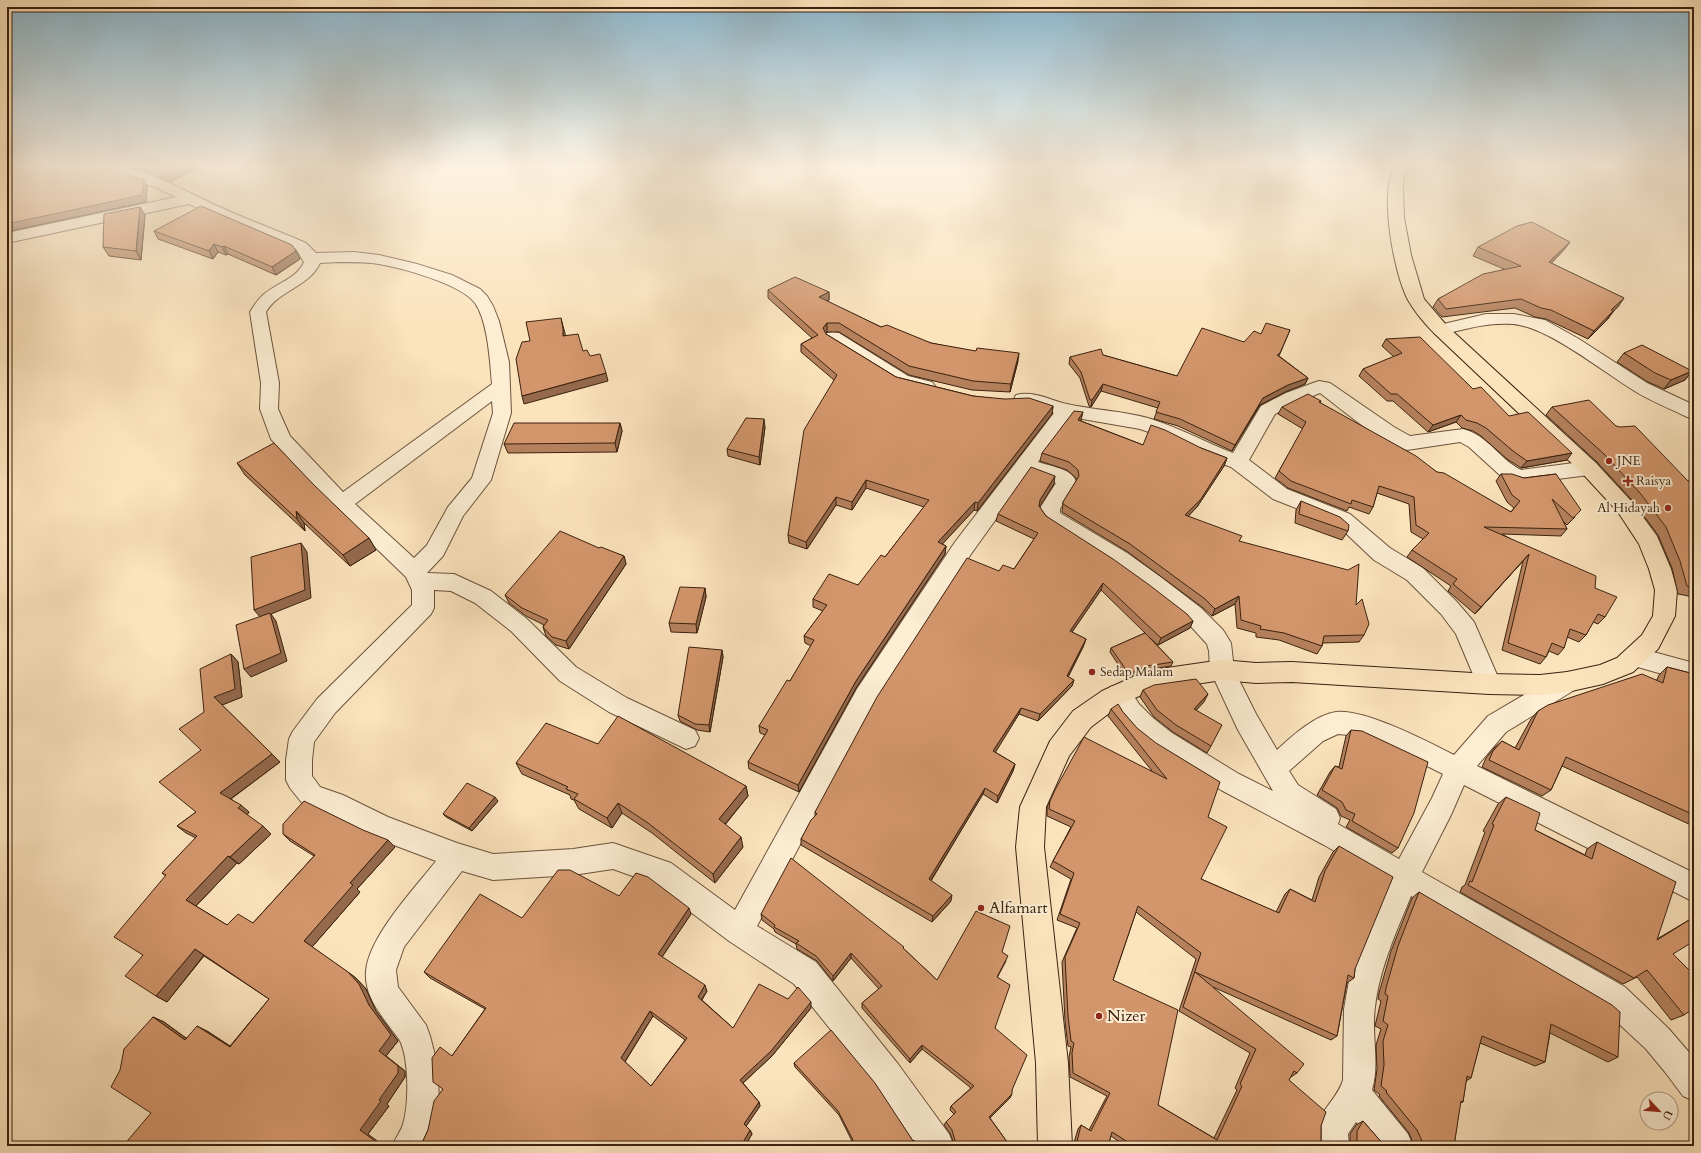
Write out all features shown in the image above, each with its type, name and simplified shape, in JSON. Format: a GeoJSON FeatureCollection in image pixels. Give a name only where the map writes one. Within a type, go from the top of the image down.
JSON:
{"type":"FeatureCollection","features":[{"type":"Feature","properties":{"kind":"main road"},"geometry":{"type":"LineString","coordinates":[[1055,1146],[1052,1063],[1030,847],[1033,806],[1058,749],[1082,719],[1111,698],[1146,681],[1222,670],[1256,673],[1292,672],[1489,684],[1540,685],[1567,682],[1603,674],[1625,664],[1635,657],[1650,642],[1664,616],[1666,590],[1660,569],[1649,542],[1625,507],[1589,468],[1428,317],[1416,299],[1409,278],[1397,219]]}},
{"type":"Feature","properties":{"kind":"street"},"geometry":{"type":"LineString","coordinates":[[7,238],[97,219]]}},
{"type":"Feature","properties":{"kind":"street"},"geometry":{"type":"LineString","coordinates":[[235,219],[301,246],[312,262],[307,273],[270,297],[261,305],[258,312],[270,383],[269,409],[281,439],[342,503],[417,576],[423,590],[423,608],[326,706],[302,739],[299,760],[299,780],[311,795],[334,804],[380,827],[457,856],[493,867],[573,862],[613,856],[661,873],[739,931],[805,973],[887,1075],[937,1146]]}},
{"type":"Feature","properties":{"kind":"street"},"geometry":{"type":"LineString","coordinates":[[310,258],[368,258],[384,260],[435,274],[462,286],[481,299],[488,314],[500,363],[502,412],[481,480],[455,512],[435,550],[417,576]]}},
{"type":"Feature","properties":{"kind":"street"},"geometry":{"type":"LineString","coordinates":[[1441,330],[1486,319],[1514,319],[1538,324],[1573,343],[1641,387],[1694,414]]}},
{"type":"Feature","properties":{"kind":"street"},"geometry":{"type":"LineString","coordinates":[[833,337],[902,380],[944,390]]}},
{"type":"Feature","properties":{"kind":"street"},"geometry":{"type":"LineString","coordinates":[[342,503],[501,386]]}},
{"type":"Feature","properties":{"kind":"street"},"geometry":{"type":"LineString","coordinates":[[1238,462],[1268,410],[1293,398],[1320,387],[1324,387],[1387,432],[1408,443],[1463,435],[1472,440],[1510,473],[1518,477],[1589,468]]}},
{"type":"Feature","properties":{"kind":"street"},"geometry":{"type":"LineString","coordinates":[[1004,400],[1029,399],[1066,410],[1142,422],[1238,462],[1280,494],[1343,519],[1382,554],[1415,574],[1450,608],[1466,629],[1489,684]]}},
{"type":"Feature","properties":{"kind":"street"},"geometry":{"type":"LineString","coordinates":[[739,931],[866,696],[963,548],[1066,410]]}},
{"type":"Feature","properties":{"kind":"street"},"geometry":{"type":"LineString","coordinates":[[1026,465],[1064,478],[1066,482],[1050,508],[1049,513],[1053,518],[1119,559],[1154,584],[1192,614],[1219,642],[1222,670],[1247,722],[1289,793],[1407,872],[1614,998],[1650,1030],[1679,1062],[1694,1085]]}},
{"type":"Feature","properties":{"kind":"street"},"geometry":{"type":"LineString","coordinates":[[417,576],[454,583],[483,597],[519,625],[568,674],[618,705],[686,738]]}},
{"type":"Feature","properties":{"kind":"street"},"geometry":{"type":"LineString","coordinates":[[1635,657],[1694,673]]}},
{"type":"Feature","properties":{"kind":"street"},"geometry":{"type":"LineString","coordinates":[[1332,1146],[1332,1130],[1356,1094],[1359,1080],[1359,1009],[1365,975],[1407,872],[1442,806],[1458,769],[1497,724],[1567,682]]}},
{"type":"Feature","properties":{"kind":"street"},"geometry":{"type":"LineString","coordinates":[[1119,694],[1130,711],[1144,726],[1163,741],[1230,782],[1407,872]]}},
{"type":"Feature","properties":{"kind":"street"},"geometry":{"type":"LineString","coordinates":[[1274,768],[1314,733],[1336,722],[1360,724],[1410,745],[1694,888]]}},
{"type":"Feature","properties":{"kind":"street"},"geometry":{"type":"LineString","coordinates":[[409,1146],[417,1134],[423,1110],[422,1067],[415,1036],[383,992],[381,970],[386,953],[394,937],[457,856]]}},
{"type":"Feature","properties":{"kind":"street"},"geometry":{"type":"LineString","coordinates":[[1356,1094],[1396,1146]]}},
{"type":"Feature","properties":{"kind":"building"},"geometry":{"type":"Polygon","coordinates":[[[7,219],[31,219],[7,224],[7,219]]]}},
{"type":"Feature","properties":{"kind":"building"},"geometry":{"type":"Polygon","coordinates":[[[104,219],[139,219],[136,251],[103,247],[104,219]]]}},
{"type":"Feature","properties":{"kind":"building"},"geometry":{"type":"Polygon","coordinates":[[[177,219],[231,219],[292,245],[296,251],[272,267],[224,246],[222,247],[214,244],[209,251],[154,231],[177,219]]]}},
{"type":"Feature","properties":{"kind":"building"},"geometry":{"type":"Polygon","coordinates":[[[1532,222],[1570,242],[1549,262],[1624,298],[1611,310],[1613,311],[1594,331],[1551,310],[1541,308],[1521,299],[1446,309],[1438,299],[1483,274],[1521,266],[1478,247],[1517,226],[1532,222]]]}},
{"type":"Feature","properties":{"kind":"building"},"geometry":{"type":"Polygon","coordinates":[[[795,277],[829,292],[819,297],[881,327],[887,325],[931,343],[976,351],[977,348],[1019,353],[1011,384],[973,381],[909,366],[839,323],[827,323],[823,328],[826,334],[896,377],[973,396],[1005,399],[1029,398],[1053,406],[978,503],[975,502],[938,542],[946,546],[856,681],[798,785],[748,762],[768,730],[759,726],[787,680],[790,681],[814,640],[804,636],[827,605],[813,599],[829,574],[858,585],[881,555],[885,557],[929,500],[866,480],[852,502],[836,497],[806,542],[788,535],[804,430],[837,375],[801,344],[818,335],[768,290],[795,277]]]}},
{"type":"Feature","properties":{"kind":"building"},"geometry":{"type":"Polygon","coordinates":[[[561,318],[563,336],[578,334],[583,351],[587,350],[590,356],[600,354],[606,373],[522,396],[516,359],[522,342],[530,341],[526,322],[561,318]]]}},
{"type":"Feature","properties":{"kind":"building"},"geometry":{"type":"Polygon","coordinates":[[[1266,323],[1290,330],[1280,353],[1277,355],[1308,378],[1288,385],[1263,398],[1235,445],[1180,419],[1156,412],[1160,402],[1103,384],[1092,400],[1090,400],[1081,372],[1070,357],[1101,349],[1103,355],[1177,376],[1202,328],[1244,342],[1254,331],[1261,334],[1266,323]]]}},
{"type":"Feature","properties":{"kind":"building"},"geometry":{"type":"Polygon","coordinates":[[[1420,337],[1473,389],[1481,387],[1509,416],[1528,412],[1572,453],[1527,461],[1486,428],[1477,423],[1466,420],[1461,415],[1433,425],[1397,394],[1391,394],[1363,369],[1402,353],[1386,339],[1420,337]]]}},
{"type":"Feature","properties":{"kind":"building"},"geometry":{"type":"Polygon","coordinates":[[[1642,345],[1692,371],[1671,380],[1655,373],[1624,353],[1642,345]]]}},
{"type":"Feature","properties":{"kind":"building"},"geometry":{"type":"Polygon","coordinates":[[[1308,394],[1321,401],[1319,402],[1416,456],[1437,472],[1444,473],[1511,512],[1520,501],[1512,495],[1501,474],[1512,474],[1524,478],[1556,474],[1581,510],[1573,518],[1552,499],[1567,529],[1484,527],[1596,576],[1595,588],[1617,597],[1605,617],[1598,614],[1586,635],[1570,629],[1564,648],[1552,643],[1546,657],[1508,643],[1529,554],[1481,607],[1453,584],[1457,579],[1412,550],[1429,533],[1416,525],[1414,497],[1379,486],[1373,507],[1352,500],[1351,504],[1291,481],[1279,471],[1306,422],[1282,407],[1308,394]]]}},
{"type":"Feature","properties":{"kind":"building"},"geometry":{"type":"Polygon","coordinates":[[[1589,400],[1616,426],[1635,426],[1688,481],[1694,480],[1694,588],[1687,586],[1680,561],[1666,527],[1640,493],[1604,454],[1552,407],[1589,400]]]}},
{"type":"Feature","properties":{"kind":"building"},"geometry":{"type":"Polygon","coordinates":[[[1074,411],[1083,412],[1078,420],[1143,445],[1151,425],[1227,458],[1201,499],[1185,515],[1242,536],[1239,541],[1348,570],[1359,564],[1356,605],[1362,599],[1369,624],[1364,635],[1324,636],[1322,646],[1284,633],[1260,629],[1261,626],[1241,620],[1239,596],[1215,609],[1205,599],[1130,544],[1063,504],[1079,476],[1078,470],[1069,462],[1042,453],[1074,411]]]}},
{"type":"Feature","properties":{"kind":"building"},"geometry":{"type":"Polygon","coordinates":[[[746,418],[764,419],[759,457],[727,449],[746,418]]]}},
{"type":"Feature","properties":{"kind":"building"},"geometry":{"type":"Polygon","coordinates":[[[514,423],[620,423],[615,443],[504,444],[514,423]]]}},
{"type":"Feature","properties":{"kind":"building"},"geometry":{"type":"Polygon","coordinates":[[[274,443],[314,485],[369,538],[343,555],[296,511],[297,519],[237,463],[274,443]]]}},
{"type":"Feature","properties":{"kind":"building"},"geometry":{"type":"Polygon","coordinates":[[[1031,467],[1055,476],[1040,500],[1039,506],[1046,516],[1113,559],[1148,584],[1187,614],[1193,621],[1161,638],[1103,583],[1070,631],[1086,639],[1067,676],[1074,680],[1040,714],[1021,708],[993,751],[1015,764],[998,796],[985,788],[929,879],[952,895],[933,916],[801,839],[811,820],[817,814],[815,812],[877,697],[967,558],[999,571],[1003,565],[1014,569],[1038,533],[998,514],[1031,467]]]}},
{"type":"Feature","properties":{"kind":"building"},"geometry":{"type":"Polygon","coordinates":[[[1301,501],[1340,517],[1349,525],[1348,531],[1299,514],[1301,501]]]}},
{"type":"Feature","properties":{"kind":"building"},"geometry":{"type":"Polygon","coordinates":[[[560,531],[599,548],[601,547],[624,556],[566,641],[552,637],[543,627],[548,620],[522,608],[505,595],[560,531]]]}},
{"type":"Feature","properties":{"kind":"building"},"geometry":{"type":"Polygon","coordinates":[[[301,543],[305,590],[254,610],[251,557],[301,543]]]}},
{"type":"Feature","properties":{"kind":"building"},"geometry":{"type":"Polygon","coordinates":[[[680,587],[705,588],[696,624],[669,623],[680,587]]]}},
{"type":"Feature","properties":{"kind":"building"},"geometry":{"type":"Polygon","coordinates":[[[270,613],[281,653],[244,669],[236,625],[270,613]]]}},
{"type":"Feature","properties":{"kind":"building"},"geometry":{"type":"Polygon","coordinates":[[[1145,633],[1173,662],[1147,666],[1129,674],[1111,648],[1145,633]]]}},
{"type":"Feature","properties":{"kind":"building"},"geometry":{"type":"Polygon","coordinates":[[[689,647],[722,650],[709,725],[695,724],[678,715],[689,647]]]}},
{"type":"Feature","properties":{"kind":"building"},"geometry":{"type":"Polygon","coordinates":[[[231,654],[235,689],[214,697],[272,754],[220,793],[241,805],[238,808],[263,826],[230,857],[228,856],[186,900],[227,925],[238,914],[253,923],[315,855],[283,834],[283,824],[304,801],[363,830],[388,840],[350,883],[353,885],[304,941],[348,972],[359,984],[369,1005],[391,1035],[379,1051],[398,1066],[398,1073],[379,1100],[381,1101],[360,1130],[382,1146],[123,1146],[151,1113],[111,1087],[120,1070],[124,1049],[153,1017],[185,1040],[197,1026],[230,1047],[269,999],[195,949],[156,996],[125,976],[143,955],[114,937],[166,875],[162,873],[197,836],[177,826],[196,812],[159,782],[201,750],[179,729],[204,712],[200,669],[231,654]]]}},
{"type":"Feature","properties":{"kind":"building"},"geometry":{"type":"Polygon","coordinates":[[[1667,667],[1694,674],[1694,815],[1566,757],[1551,790],[1489,760],[1493,751],[1502,741],[1519,750],[1538,711],[1548,705],[1642,674],[1663,683],[1667,667]]]}},
{"type":"Feature","properties":{"kind":"building"},"geometry":{"type":"Polygon","coordinates":[[[1196,679],[1208,694],[1194,709],[1222,725],[1211,746],[1176,725],[1157,710],[1143,690],[1154,685],[1196,679]]]}},
{"type":"Feature","properties":{"kind":"building"},"geometry":{"type":"Polygon","coordinates":[[[1118,704],[1137,728],[1156,743],[1220,782],[1208,817],[1227,827],[1201,879],[1279,913],[1290,889],[1315,902],[1325,871],[1339,846],[1393,877],[1355,969],[1354,978],[1348,975],[1337,1036],[1195,972],[1304,1064],[1297,1073],[1294,1071],[1289,1080],[1326,1112],[1321,1126],[1321,1144],[1357,1144],[1357,1131],[1363,1121],[1383,1144],[1423,1143],[1417,1130],[1386,1092],[1387,1091],[1381,1086],[1384,1065],[1383,1041],[1388,1025],[1383,1021],[1388,996],[1385,994],[1386,988],[1398,946],[1419,892],[1612,1005],[1620,1012],[1618,1057],[1551,1024],[1545,1062],[1482,1036],[1471,1078],[1467,1076],[1463,1102],[1461,1101],[1454,1146],[1134,1146],[1112,1132],[1108,1146],[1076,1146],[1081,1125],[1091,1131],[1110,1093],[1073,1073],[1072,1053],[1074,1043],[1071,1041],[1068,1016],[1065,957],[1080,923],[1060,914],[1074,873],[1053,861],[1075,821],[1049,809],[1050,801],[1084,737],[1167,779],[1111,709],[1118,704]],[[1138,906],[1113,980],[1178,1010],[1158,1105],[1217,1140],[1242,1086],[1240,1084],[1256,1049],[1183,1007],[1201,953],[1138,906]]]}},
{"type":"Feature","properties":{"kind":"building"},"geometry":{"type":"Polygon","coordinates":[[[618,716],[746,786],[719,819],[741,837],[713,874],[648,823],[618,803],[607,818],[574,799],[578,794],[566,789],[568,787],[516,763],[546,723],[598,744],[618,716]]]}},
{"type":"Feature","properties":{"kind":"building"},"geometry":{"type":"Polygon","coordinates":[[[1351,730],[1362,731],[1428,762],[1414,813],[1398,848],[1352,821],[1355,814],[1346,810],[1342,802],[1322,790],[1335,766],[1342,769],[1351,730]]]}},
{"type":"Feature","properties":{"kind":"building"},"geometry":{"type":"Polygon","coordinates":[[[467,783],[495,797],[469,828],[443,814],[467,783]]]}},
{"type":"Feature","properties":{"kind":"building"},"geometry":{"type":"Polygon","coordinates":[[[1506,797],[1540,813],[1535,830],[1592,859],[1597,842],[1676,882],[1657,940],[1694,917],[1694,941],[1673,954],[1694,975],[1694,1008],[1684,1015],[1647,970],[1634,978],[1468,885],[1470,881],[1472,882],[1494,825],[1492,824],[1506,797]]]}},
{"type":"Feature","properties":{"kind":"building"},"geometry":{"type":"Polygon","coordinates":[[[791,858],[904,947],[903,948],[937,980],[976,911],[1010,926],[1002,952],[1008,956],[997,977],[1010,985],[995,1028],[1027,1055],[1012,1090],[1012,1094],[989,1117],[1010,1146],[854,1146],[851,1142],[853,1140],[838,1111],[794,1063],[831,1030],[875,1083],[913,1141],[914,1140],[918,1144],[956,1144],[952,1130],[946,1122],[956,1112],[951,1106],[974,1086],[922,1045],[910,1059],[862,1003],[882,986],[851,953],[833,976],[816,956],[796,943],[799,941],[774,927],[775,925],[761,914],[791,858]]]}},
{"type":"Feature","properties":{"kind":"building"},"geometry":{"type":"Polygon","coordinates":[[[558,870],[570,870],[619,896],[636,873],[648,877],[689,908],[658,954],[705,985],[698,997],[733,1028],[759,984],[788,999],[798,987],[811,1002],[771,1051],[740,1080],[759,1102],[744,1124],[750,1130],[741,1146],[403,1146],[404,1144],[422,1143],[428,1130],[434,1101],[443,1089],[433,1082],[432,1058],[440,1047],[452,1056],[486,1008],[424,972],[480,894],[522,918],[558,870]],[[650,1011],[621,1058],[651,1086],[687,1038],[650,1011]]]}},
{"type":"Feature","properties":{"kind":"place","name":"JNE"},"geometry":{"type":"Point","coordinates":[1609,461]}},
{"type":"Feature","properties":{"kind":"place","name":"Raisya"},"geometry":{"type":"Point","coordinates":[1628,481]}},
{"type":"Feature","properties":{"kind":"place","name":"Al Hidayah"},"geometry":{"type":"Point","coordinates":[1668,508]}},
{"type":"Feature","properties":{"kind":"place","name":"Sedap Malam"},"geometry":{"type":"Point","coordinates":[1092,672]}},
{"type":"Feature","properties":{"kind":"place","name":"Alfamart"},"geometry":{"type":"Point","coordinates":[981,908]}},
{"type":"Feature","properties":{"kind":"place","name":"Nizer"},"geometry":{"type":"Point","coordinates":[1099,1016]}}]}
